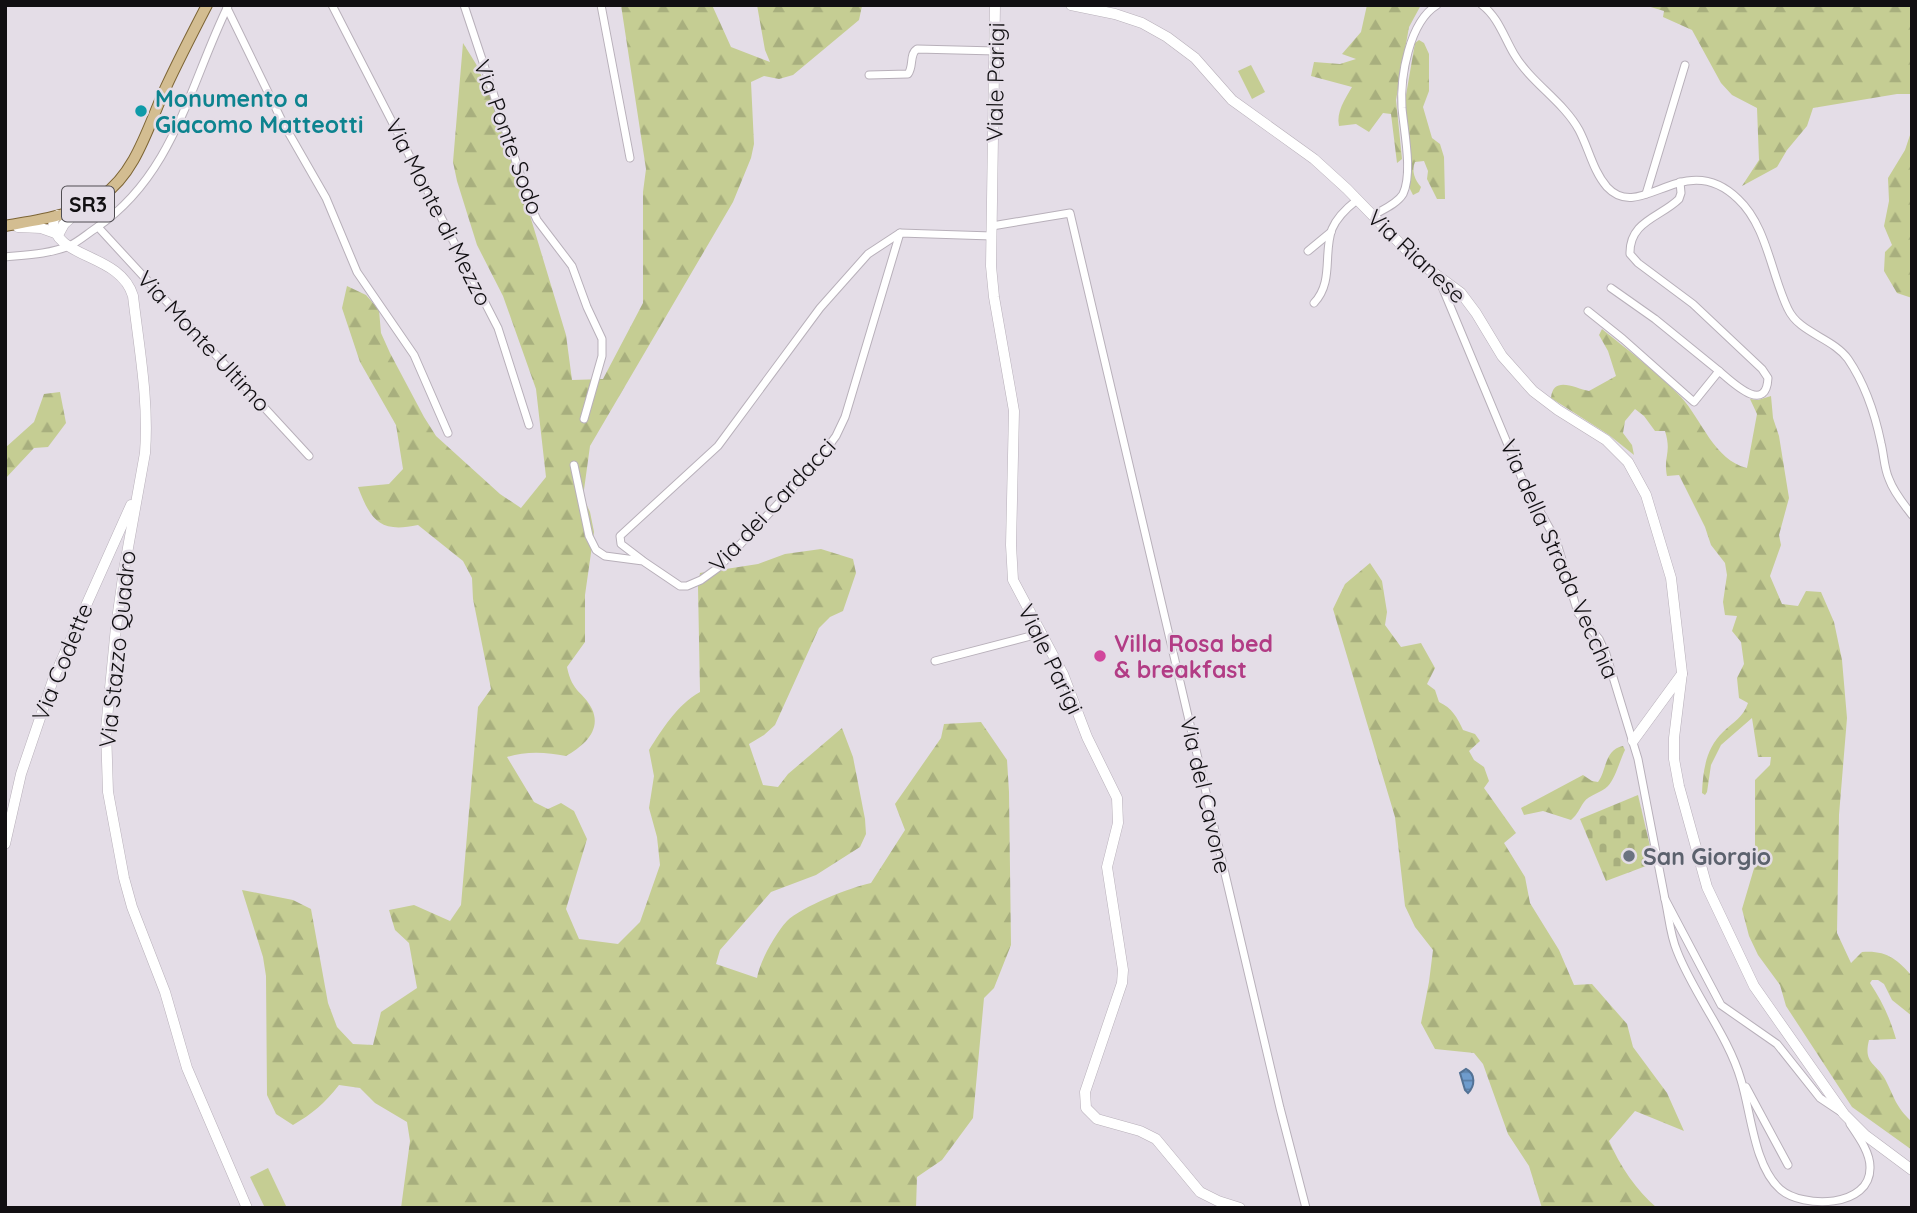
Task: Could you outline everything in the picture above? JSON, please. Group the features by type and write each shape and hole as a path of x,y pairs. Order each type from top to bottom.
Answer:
{"main road":[{"name":"SR3","path":"5,227 53,217 84,206 106,193 131,163 207,5"}],"street":[{"name":"Via Monte di Mezzo","path":"332,5 499,330 529,425"},
{"name":"Via Ponte Sodo","path":"464,5 530,207 572,266 601,336 602,356 584,419"},
{"path":"601,5 630,158"},
{"name":"Viale Parigi","path":"995,5 992,280 1014,411 1012,574 1017,589 1070,689 1091,747 1112,785 1119,811 1107,867 1123,970 1122,983 1085,1092 1085,1106 1097,1119 1139,1131 1156,1139 1200,1192 1240,1208"},
{"name":"Via Rianese","path":"1071,5 1133,19 1173,41 1205,68 1232,100 1305,152 1357,200 1415,260 1467,300 1499,351 1529,386 1558,410 1609,442 1634,471 1646,495 1668,563 1682,673 1674,759 1704,879 1750,980 1844,1114 1865,1135 1912,1170"},
{"path":"1372,216 1397,201 1404,189 1407,164 1403,85 1413,36 1423,16 1437,5"},
{"path":"1482,5 1493,16 1527,72 1572,120 1599,176 1609,189 1626,198 1680,182 1700,180 1717,184 1744,205 1760,234 1791,314 1835,346 1853,367 1874,413 1889,480 1912,515"},
{"path":"5,257 67,247 98,227 141,188 163,156 228,7"},
{"path":"228,7 284,123 327,198 357,272 414,355 448,433"},
{"path":"869,75 908,74 912,67 913,52 917,49 996,51"},
{"path":"1646,194 1685,65"},
{"path":"1611,288 1656,319 1749,395 1759,395 1768,385 1765,371 1693,304 1630,254 1632,239 1641,226 1679,199 1680,182"},
{"path":"1308,251 1331,232 1341,215 1357,200"},
{"path":"58,235 64,223 84,206"},
{"name":"Via del Cavone","path":"992,231 1070,213 1274,1083 1307,1208"},
{"path":"53,217 53,227 67,247"},
{"path":"5,227 41,228 58,235"},
{"name":"Via Monte Ultimo","path":"98,227 309,456"},
{"path":"643,561 621,544 621,535 718,446 843,280 868,254 900,233 992,231"},
{"path":"1314,303 1325,284 1331,232"},
{"name":"Via dei Cardacci","path":"574,465 594,548 605,555 643,561 678,586 687,586 701,580 719,567 821,457 836,436 845,417 900,233"},
{"name":"Via Stazzo Quadro","path":"67,247 107,264 121,276 131,290 146,419 145,453 119,604 107,722 108,792 124,878 132,907 168,1001 187,1068 247,1208"},
{"name":"Via della Strada Vecchia","path":"1438,276 1525,486 1556,540 1578,613 1605,650 1633,741 1665,899 1721,1005 1779,1046 1820,1098 1844,1114"},
{"path":"1588,311 1694,402 1719,371"},
{"name":"Via Codette","path":"5,844 21,774 54,677 138,488"},
{"path":"935,661 1042,633"},
{"path":"1633,741 1682,673"},
{"path":"1665,899 1677,952 1788,1165"},
{"path":"1741,1077 1758,1146 1769,1176 1782,1190 1798,1199 1810,1202 1839,1200 1855,1193 1867,1181 1870,1171 1868,1157 1844,1114"}],"green space":[{"path":"621,5 712,5 731,47 770,62 765,50 757,5 862,6 859,20 793,75 779,79 764,76 751,82 754,144 733,202 590,446 583,497 590,512 594,532 585,595 585,642 567,667 572,682 592,709 595,724 593,731 579,748 566,756 536,753 507,757 534,802 548,809 561,803 574,811 587,839 566,909 579,939 618,944 640,922 660,865 657,837 649,808 654,776 649,750 677,710 700,692 700,573 758,564 785,554 821,549 853,559 856,573 843,611 830,617 819,628 775,725 749,744 763,785 778,787 788,774 842,728 853,757 866,834 860,847 816,875 771,892 720,950 716,964 757,978 769,948 787,921 827,898 871,883 905,830 895,804 941,738 944,724 981,722 1007,760 1011,945 994,988 984,998 973,1118 942,1160 917,1177 916,1208 401,1208 410,1141 407,1122 375,1103 360,1088 339,1085 318,1108 293,1125 276,1114 267,1095 266,976 263,957 242,890 293,900 311,909 328,1003 337,1027 353,1044 373,1045 381,1012 417,988 409,943 395,930 389,910 414,905 450,921 461,905 478,707 491,689 473,599 472,578 463,561 418,525 394,527 379,522 368,508 358,487 389,484 403,469 396,425 360,362 342,308 347,286 366,295 379,310 381,333 390,353 436,436 500,494 521,508 546,477 536,389 503,296 477,245 457,181 453,162 463,43 476,64 500,116 566,335 572,380 603,379 643,303 643,192 646,169"},
{"path":"1367,5 1421,5 1409,27 1396,100 1402,159 1397,163 1391,114 1383,113 1369,132 1356,124 1339,126 1340,111 1352,87 1311,76 1314,62 1340,64 1356,59 1342,54 1361,32"},
{"path":"1644,5 1912,5 1912,94 1897,94 1813,108 1807,126 1777,167 1742,186 1759,160 1757,108 1732,95 1721,83 1692,30 1663,17 1664,11"},
{"path":"1419,40 1424,43 1429,54 1429,91 1423,107 1432,138 1440,144 1444,157 1445,199 1437,199 1427,179 1428,171 1424,161 1415,162 1413,169 1421,187 1419,192 1413,195 1409,187 1405,101 1415,43"},
{"path":"1251,65 1265,92 1252,99 1238,71"},
{"path":"1912,129 1912,298 1897,293 1884,271 1885,252 1892,245 1884,226 1889,201 1888,178 1905,150"},
{"path":"1602,329 1653,370 1681,397 1717,448 1736,464 1747,468 1757,414 1750,399 1758,400 1771,396 1789,498 1779,535 1781,545 1770,576 1782,604 1798,606 1806,591 1821,592 1834,622 1842,660 1847,718 1839,815 1837,933 1851,963 1862,952 1884,954 1896,960 1912,976 1912,1016 1892,1000 1884,984 1878,980 1872,980 1870,983 1885,1010 1896,1039 1869,1040 1868,1054 1899,1106 1912,1122 1912,1150 1852,1107 1786,1006 1780,985 1758,955 1749,936 1742,909 1755,865 1755,780 1770,765 1771,757 1758,757 1752,718 1721,745 1711,765 1707,792 1705,795 1702,793 1709,752 1717,738 1741,716 1748,703 1739,698 1737,678 1744,664 1741,642 1732,631 1737,616 1725,615 1725,563 1711,545 1679,475 1667,476 1668,445 1665,431 1655,431 1635,409 1625,421 1623,433 1632,445 1634,455 1609,435 1551,398 1553,391 1560,385 1589,391 1616,376 1608,351 1599,335"},
{"path":"60,392 66,423 48,447 34,448 5,479 5,448 34,422 44,394"},
{"path":"1370,563 1382,581 1387,612 1385,625 1401,647 1421,643 1435,668 1427,684 1435,690 1439,702 1454,713 1463,730 1475,734 1480,741 1469,751 1474,760 1484,767 1489,781 1484,788 1516,833 1504,843 1525,877 1530,903 1559,950 1574,985 1592,984 1627,1024 1633,1047 1667,1093 1684,1131 1635,1111 1609,1141 1629,1177 1657,1208 1542,1208 1529,1166 1508,1134 1483,1064 1474,1053 1435,1049 1421,1023 1433,950 1415,927 1405,906 1395,817 1333,609 1345,584"},
{"path":"1623,746 1625,750 1611,783 1586,800 1571,820 1543,811 1524,815 1521,808 1583,775 1598,782 1609,756"},
{"path":"1638,795 1654,863 1606,881 1580,819"},
{"path":"268,1168 286,1206 265,1208 250,1177"}],"water":[{"path":"1466,1069 1472,1074 1473,1080 1468,1093 1460,1073"}],"place":[{"name":"Monumento a Giacomo Matteotti","path":"141,111"},
{"name":"Villa Rosa bed & breakfast","path":"1100,656"},
{"name":"San Giorgio","path":"1629,856"}]}
